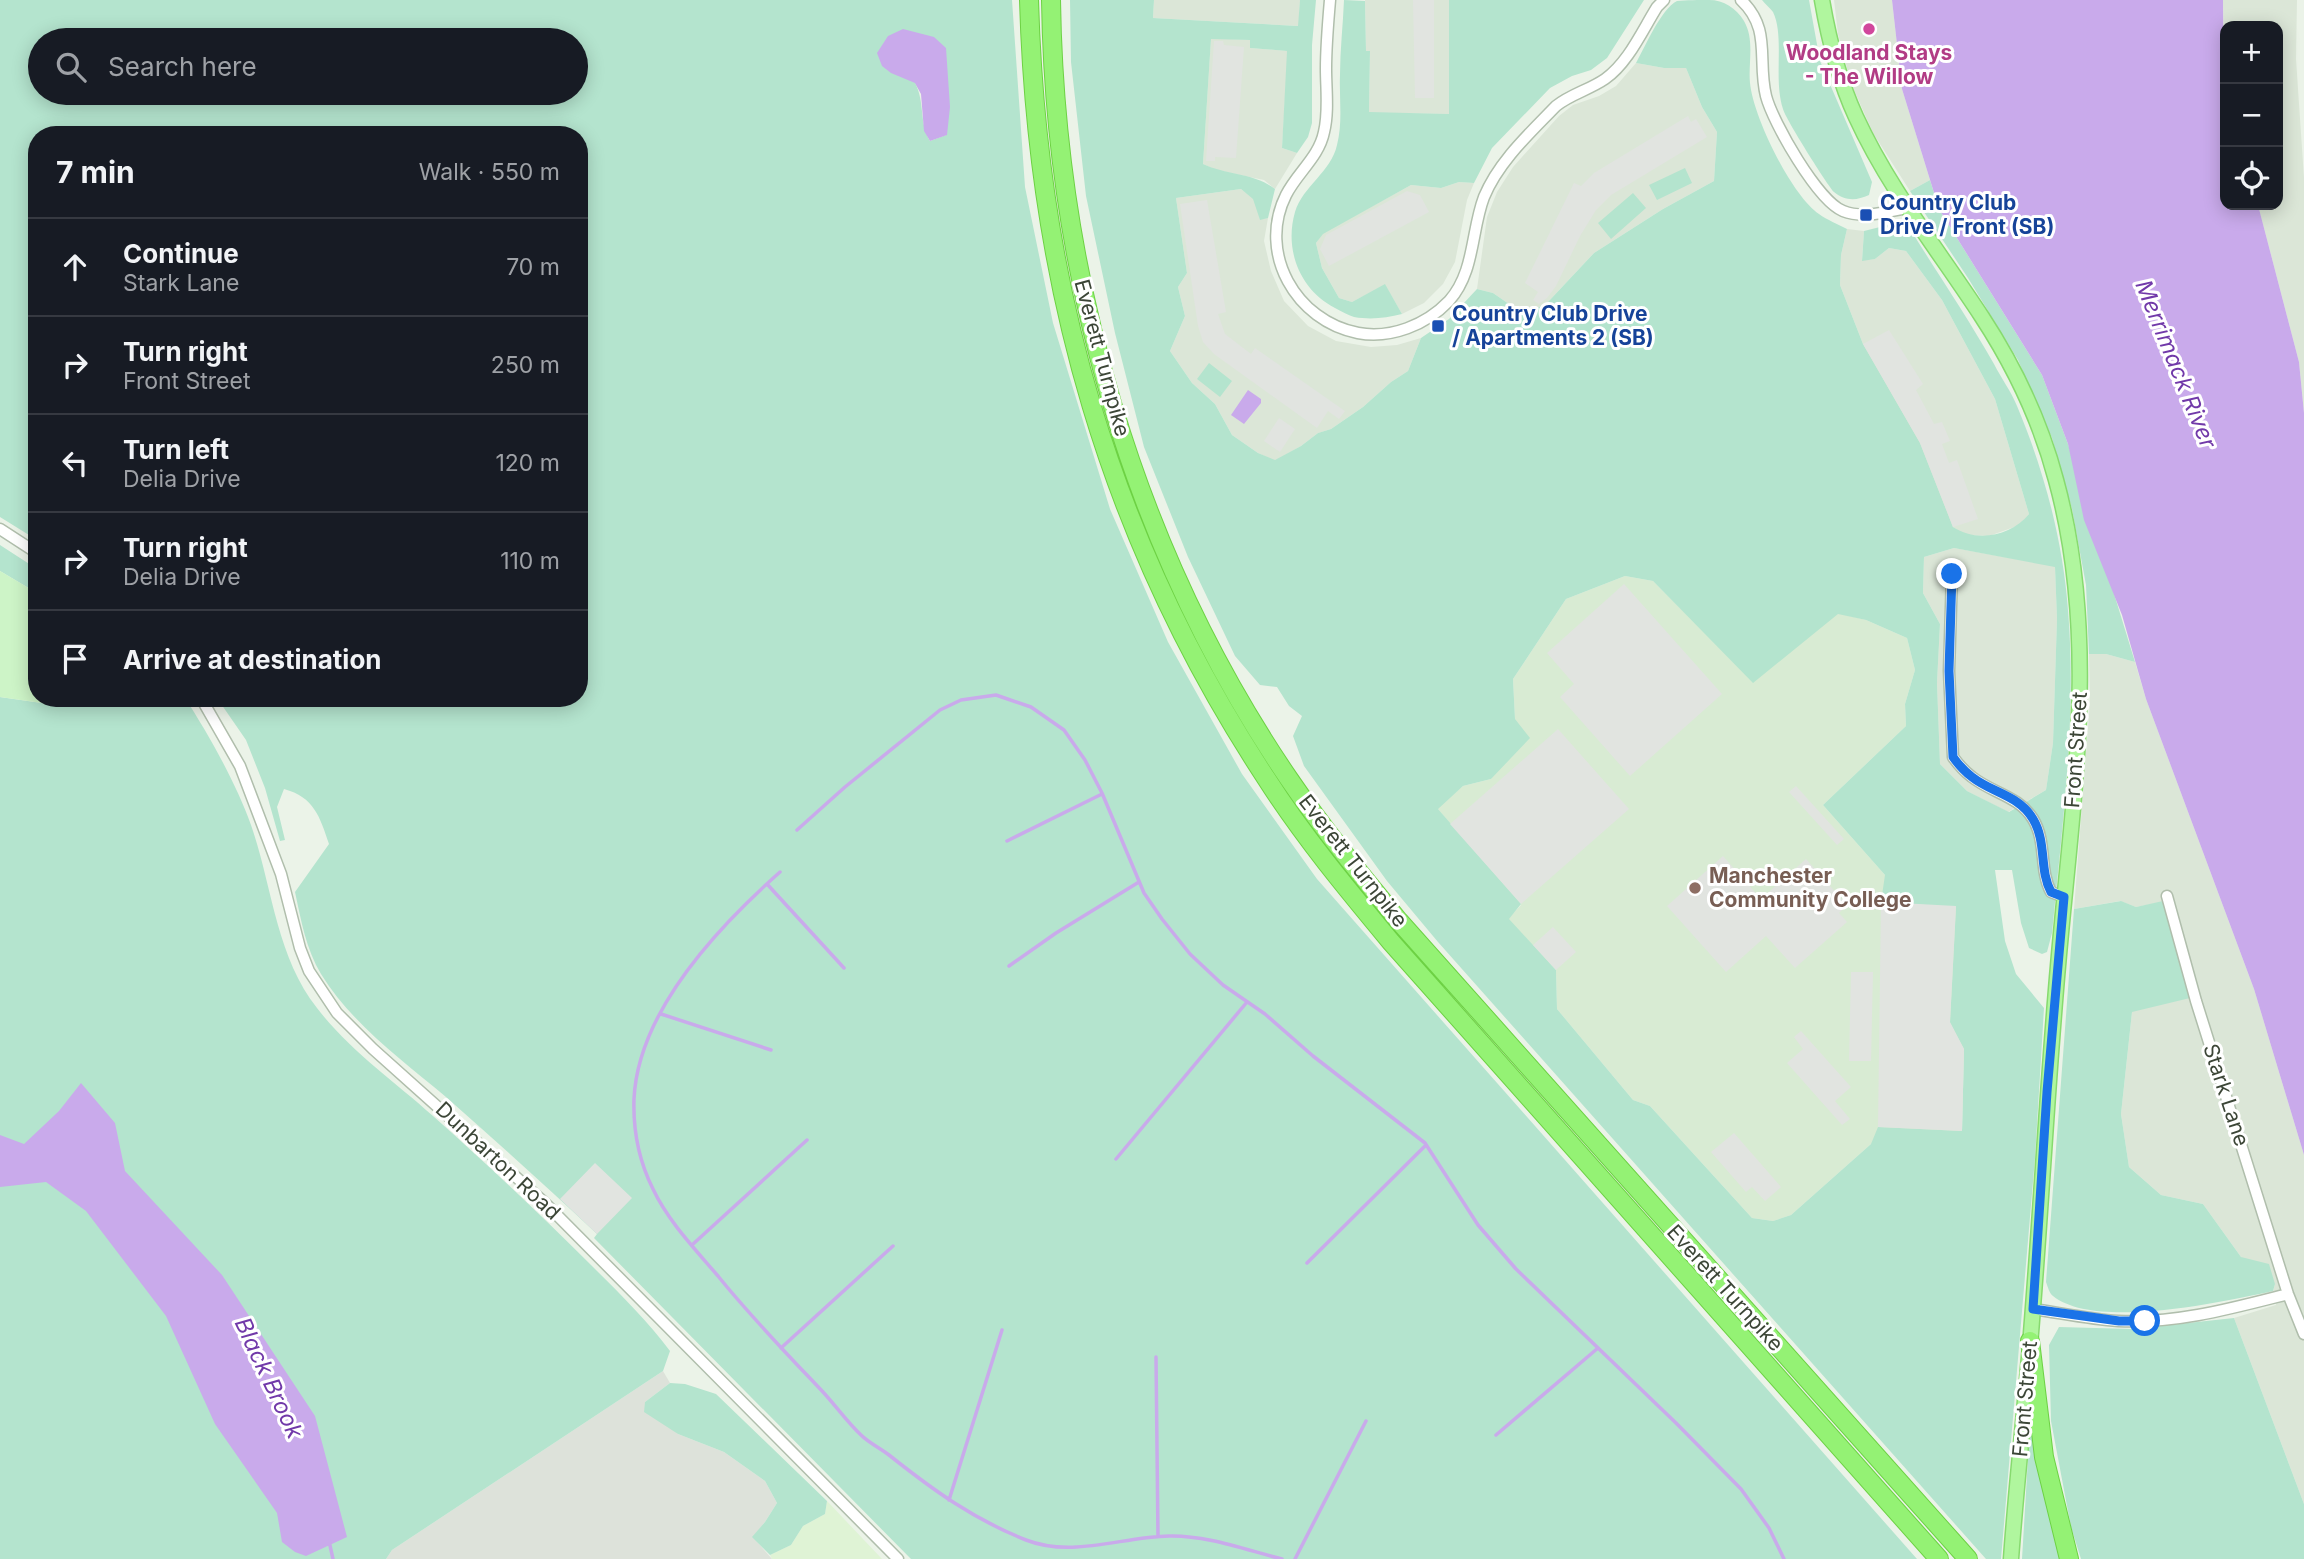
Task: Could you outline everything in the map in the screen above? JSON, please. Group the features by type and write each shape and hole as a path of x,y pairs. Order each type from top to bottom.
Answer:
{"highway":[{"name":"Everett Turnpike","path":"1029,0 1032,78 1041,166 1051,242 1073,341 1101,438 1136,533 1178,626 1220,704 1296,822 1391,942 1939,1559"},
{"name":"Everett Turnpike","path":"1051,0 1055,100 1064,189 1082,289 1100,363 1130,460 1151,516 1188,602 1235,693 1282,769 1319,821 1399,921 1967,1558"},
{"path":"2030,1341 2044,1457 2068,1559"}],"main road":[{"name":"Front Street","path":"1822,0 1831,48 1850,103 1881,165 1907,208 1982,316 2013,372 2049,455 2068,530 2078,592 2081,682 2011,1559"}],"street":[{"path":"1330,0 1325,130 1315,153 1285,196 1278,222 1277,249 1279,262 1289,284 1308,309 1339,328 1377,335 1390,334 1416,324 1428,318 1449,300 1466,271 1479,213 1489,185 1499,169 1556,106 1566,98 1597,84 1615,70 1664,0"},
{"path":"1741,0 1760,30 1764,85 1770,108 1781,131 1822,196 1843,211 1857,214 1907,208"},
{"path":"0,529 28,548"},
{"path":"1952,574 1949,671 1953,757 1973,778 2017,800 2028,811 2039,832 2045,881 2051,892 2064,897"},
{"name":"Dunbarton Road","path":"206,707 240,766 281,874 300,948 309,971 337,1013 373,1049 545,1203 898,1559"},
{"name":"Stark Lane","path":"2167,897 2192,989 2288,1294 2304,1334"},
{"path":"2033,1309 2119,1321 2145,1321 2209,1313 2288,1294"}],"shaded area":[{"path":"0,0 1012,0 1025,187 1053,323 1110,509 1168,642 1242,774 1317,879 1917,1559 911,1559 594,1238 597,1234 347,1009 321,974 311,955 295,892 329,844 322,825 309,803 284,789 277,807 285,840 280,841 265,788 246,740 223,707 588,707 588,126 28,126 28,534 0,517","holes":["915,83 946,135 930,141 924,127"]},
{"path":"1070,0 1154,0 1153,18 1298,26 1300,0 1316,0 1312,45 1312,123 1308,137 1297,153 1282,148 1287,51 1250,48 1250,40 1211,39 1203,164 1259,180 1275,189 1268,218 1260,220 1253,199 1241,189 1176,198 1187,273 1178,287 1185,316 1170,351 1192,383 1215,404 1232,435 1258,453 1275,460 1318,433 1331,429 1408,371 1421,338 1449,319 1477,289 1493,293 1525,315 1548,302 1594,253 1663,209 1714,181 1717,132 1702,107 1686,68 1664,68 1636,63 1659,20 1677,1 1720,1 1737,12 1744,21 1750,44 1750,83 1753,97 1775,154 1808,204 1822,216 1847,229 1841,255 1840,285 1863,344 1920,443 1953,527 1972,535 1993,535 2013,528 2029,514 1995,399 1942,300 1906,251 1889,248 1875,259 1862,261 1864,231 1888,225 1910,229 1963,313 2015,400 2044,480 2062,558 2070,650 2067,772 2052,933 2047,952 2042,954 2029,948 2021,923 2012,870 1995,870 2005,941 2016,974 2044,1008 2035,1158 2001,1559 1986,1559 1438,942 1387,881 1304,766 1293,736 1302,716 1289,706 1277,687 1260,685 1235,656 1188,557 1144,447 1115,333 1086,196 1071,62","holes":["1954,548 2055,567 2057,619 2053,743 2046,790 2009,812 1967,791 1940,764 1937,683 1940,624 1923,593 1924,557","1625,576 1653,581 1753,683 1838,614 1866,620 1907,638 1915,670 1905,704 1906,726 1823,805 1885,875 1881,902 1956,907 1950,1023 1964,1049 1962,1131 1878,1127 1871,1144 1791,1215 1773,1221 1752,1218 1650,1106 1633,1100 1557,1009 1556,970 1509,919 1521,904 1438,809 1463,786 1491,779 1530,738 1515,719 1513,679 1566,599"]},
{"path":"1154,0 1300,0 1299,26 1153,18"},
{"path":"1344,0 1365,1 1366,51 1370,51 1369,112 1449,114 1449,0 1644,0 1607,58 1591,70 1572,76 1550,88 1492,148 1474,183 1459,182 1441,188 1411,185 1323,234 1316,243 1322,268 1339,298 1352,302 1385,284 1402,314 1384,317 1354,317 1335,308 1312,291 1298,268 1292,241 1292,226 1299,203 1334,155 1339,136"},
{"path":"1365,0 1449,0 1450,114 1369,113 1370,52 1366,51"},
{"path":"1413,0 1434,0 1434,98 1415,98"},
{"path":"1762,0 1809,0 1820,61 1872,182 1869,195 1851,199 1834,192 1791,125 1780,97 1776,22 1773,12"},
{"path":"1834,0 1892,0 1902,89 1930,180 1910,191 1873,133 1851,83 1838,34"},
{"path":"2223,0 2297,0 2296,59 2304,178 2304,413 2299,362 2259,210 2283,210 2283,21 2223,21"},
{"path":"1211,38 1250,40 1250,48 1288,51 1282,148 1297,153 1275,189 1264,180 1216,170 1203,164"},
{"path":"1214,41 1244,47 1236,158 1215,157 1215,161 1206,161"},
{"path":"1636,63 1664,68 1686,68 1702,107 1717,132 1714,181 1663,209 1594,253 1548,302 1525,315 1493,293 1477,289 1487,217 1497,192 1513,167 1559,116 1573,105 1599,96 1616,86"},
{"path":"1688,116 1691,122 1696,119 1707,137 1611,195 1596,210 1580,236 1556,286 1539,304 1533,300 1538,292 1525,283 1574,183 1581,186 1594,173"},
{"path":"1685,168 1692,183 1657,200 1649,185"},
{"path":"1930,180 1939,209 2042,375 2068,444 2135,662 2106,654 2089,654 2086,585 2072,509 2052,438 2018,360 1910,191"},
{"path":"1459,182 1474,183 1467,200 1455,262 1443,284 1424,303 1402,314 1385,285 1352,302 1339,298 1322,268 1316,243 1323,233 1411,185 1441,188"},
{"path":"1241,189 1254,199 1260,219 1268,218 1264,241 1271,271 1284,301 1308,326 1336,341 1371,347 1397,345 1421,338 1408,371 1331,429 1318,433 1275,461 1232,435 1215,404 1192,383 1170,351 1185,316 1178,287 1187,273 1176,198"},
{"path":"1407,191 1420,195 1429,212 1329,266 1320,249 1326,235"},
{"path":"1633,193 1646,208 1611,239 1598,223"},
{"path":"1207,200 1226,312 1218,314 1225,334 1251,354 1255,348 1345,411 1339,419 1328,411 1317,428 1214,354 1203,342 1198,326 1180,204"},
{"path":"1847,229 1864,231 1862,260 1875,259 1889,248 1906,251 1942,300 1995,399 2029,514 2020,525 1989,536 1964,535 1953,527 1863,344 1840,285 1841,255"},
{"path":"1889,330 1923,384 1916,390 1934,424 1942,422 1950,441 1942,444 1949,463 1957,460 1978,519 1953,527 1920,443 1863,344"},
{"path":"1209,363 1232,381 1220,397 1197,379"},
{"path":"1279,418 1295,429 1280,452 1264,441"},
{"path":"0,545 28,563 28,588 0,571"},
{"path":"1954,548 2055,566 2057,619 2053,743 2046,790 2008,812 1967,791 1940,764 1937,683 1940,624 1923,593 1924,557"},
{"name":"Manchester Community College","path":"1625,576 1653,581 1753,682 1838,613 1866,620 1907,638 1915,670 1905,704 1906,726 1823,805 1885,875 1956,906 1964,1049 1962,1131 1871,1144 1791,1215 1773,1221 1752,1218 1650,1106 1633,1100 1557,1009 1556,970 1508,919 1521,905 1437,808 1463,786 1491,779 1515,719 1513,679 1566,599"},
{"path":"1624,584 1722,694 1630,776 1560,697 1574,684 1547,653"},
{"path":"2089,654 2106,654 2135,662 2146,699 2254,989 2304,1155 2304,1504 2234,1318 2276,1305 2273,1291 2275,1284 2241,1257 2203,1204 2161,1195 2129,1167 2121,1114 2132,1012 2163,902 2136,907 2120,901 2074,909 2090,702"},
{"path":"0,697 28,701 28,707 190,707 245,809 276,920 292,966 317,1008 357,1051 433,1116 572,1246 652,1328 670,1351 663,1371 392,1550 386,1559 0,1559"},
{"path":"1558,729 1629,809 1521,904 1450,824"},
{"path":"1796,786 1844,839 1837,845 1789,792"},
{"path":"1723,856 1761,899 1806,859 1847,905 1839,913 1847,922 1795,968 1766,936 1726,972 1667,906"},
{"path":"2121,901 2136,907 2163,901 2190,998 2132,1012 2121,1114 2129,1167 2161,1195 2203,1204 2241,1257 2269,1264 2275,1284 2273,1291 2192,1306 2128,1312 2098,1311 2072,1306 2053,1296 2049,1290 2046,1282 2074,909"},
{"path":"1881,902 1956,906 1950,1022 1964,1049 1962,1131 1878,1127"},
{"path":"1553,927 1576,952 1556,970 1533,945"},
{"path":"1851,972 1873,972 1871,1061 1849,1061"},
{"path":"1801,1031 1851,1087 1835,1101 1850,1119 1842,1125 1787,1063 1803,1049 1794,1037"},
{"path":"1734,1133 1781,1187 1765,1201 1752,1187 1746,1192 1711,1152"},
{"path":"595,1163 632,1198 597,1234 560,1199"},
{"path":"2234,1318 2304,1504 2304,1559 2081,1559 2071,1527 2051,1421 2049,1345 2059,1327 2132,1329"},
{"path":"663,1371 670,1383 645,1402 678,1434 724,1452 765,1481 777,1503 753,1537 772,1559 386,1559 392,1550"},
{"path":"670,1383 685,1384 716,1394 827,1501 825,1514 803,1526 791,1545 770,1555 752,1537 777,1503 765,1481 724,1452 678,1434 644,1412 645,1402"},
{"path":"2031,1408 2061,1559 2022,1559"},
{"path":"827,1501 882,1559 772,1559 770,1555 791,1545 803,1526 825,1514"}],"sand":[{"path":"0,571 28,588 28,701 0,697"}],"water":[{"name":"Merrimack River","path":"1892,0 2223,0 2223,21 2220,21 2220,210 2259,210 2299,362 2304,413 2304,1155 2254,989 2146,699 2122,615 2084,520 2068,444 2042,375 1939,209 1902,89"},
{"path":"903,29 934,37 946,48 950,107 947,135 930,141 924,131 921,94 915,83 891,73 882,66 877,53 888,36"},
{"path":"1248,390 1261,399 1261,403 1244,424 1231,415"},
{"path":"81,1083 115,1123 125,1171 222,1275 315,1416 347,1537 306,1556 282,1542 277,1513 215,1424 166,1316 86,1211 46,1182 0,1187 0,1135 24,1144 59,1111"}],"waterway":[{"path":"797,830 940,710 961,700 996,695 1031,707 1064,730 1085,760 1102,793 1144,893 1190,954 1223,985 1265,1014 1313,1056 1425,1143 1478,1225 1516,1269 1741,1489 1769,1528 1784,1559"},
{"path":"1007,841 1102,794"},
{"path":"780,872 732,918 685,973 650,1034 639,1066 634,1099 638,1145 653,1189 674,1223 743,1306 867,1441 886,1452 938,1492 988,1523 1043,1545 1079,1547 1151,1537 1183,1536 1282,1559"},
{"path":"1009,966 1056,933 1139,882"},
{"path":"767,884 844,968"},
{"path":"1116,1159 1247,1002"},
{"path":"661,1014 771,1050"},
{"path":"692,1245 807,1140"},
{"path":"1307,1263 1426,1145"},
{"path":"781,1348 893,1246"},
{"path":"949,1500 1002,1330"},
{"path":"1496,1435 1598,1348"},
{"path":"1156,1357 1158,1537"},
{"path":"1295,1559 1366,1421"},
{"name":"Black Brook","path":"329,1541 333,1559"}],"place":[{"name":"Woodland Stays - The Willow","path":"1869,29"},
{"name":"Country Club Drive / Front (SB)","path":"1866,215"},
{"name":"Country Club Drive / Apartments 2 (SB)","path":"1438,326"},
{"name":"Manchester Community College","path":"1695,888"}],"route":[{"path":"1952,574 1949,671 1953,757 1973,778 2017,800 2028,811 2039,832 2045,881 2051,892 2064,897 2047,1092 2033,1309 2089,1318 2145,1321"}]}
